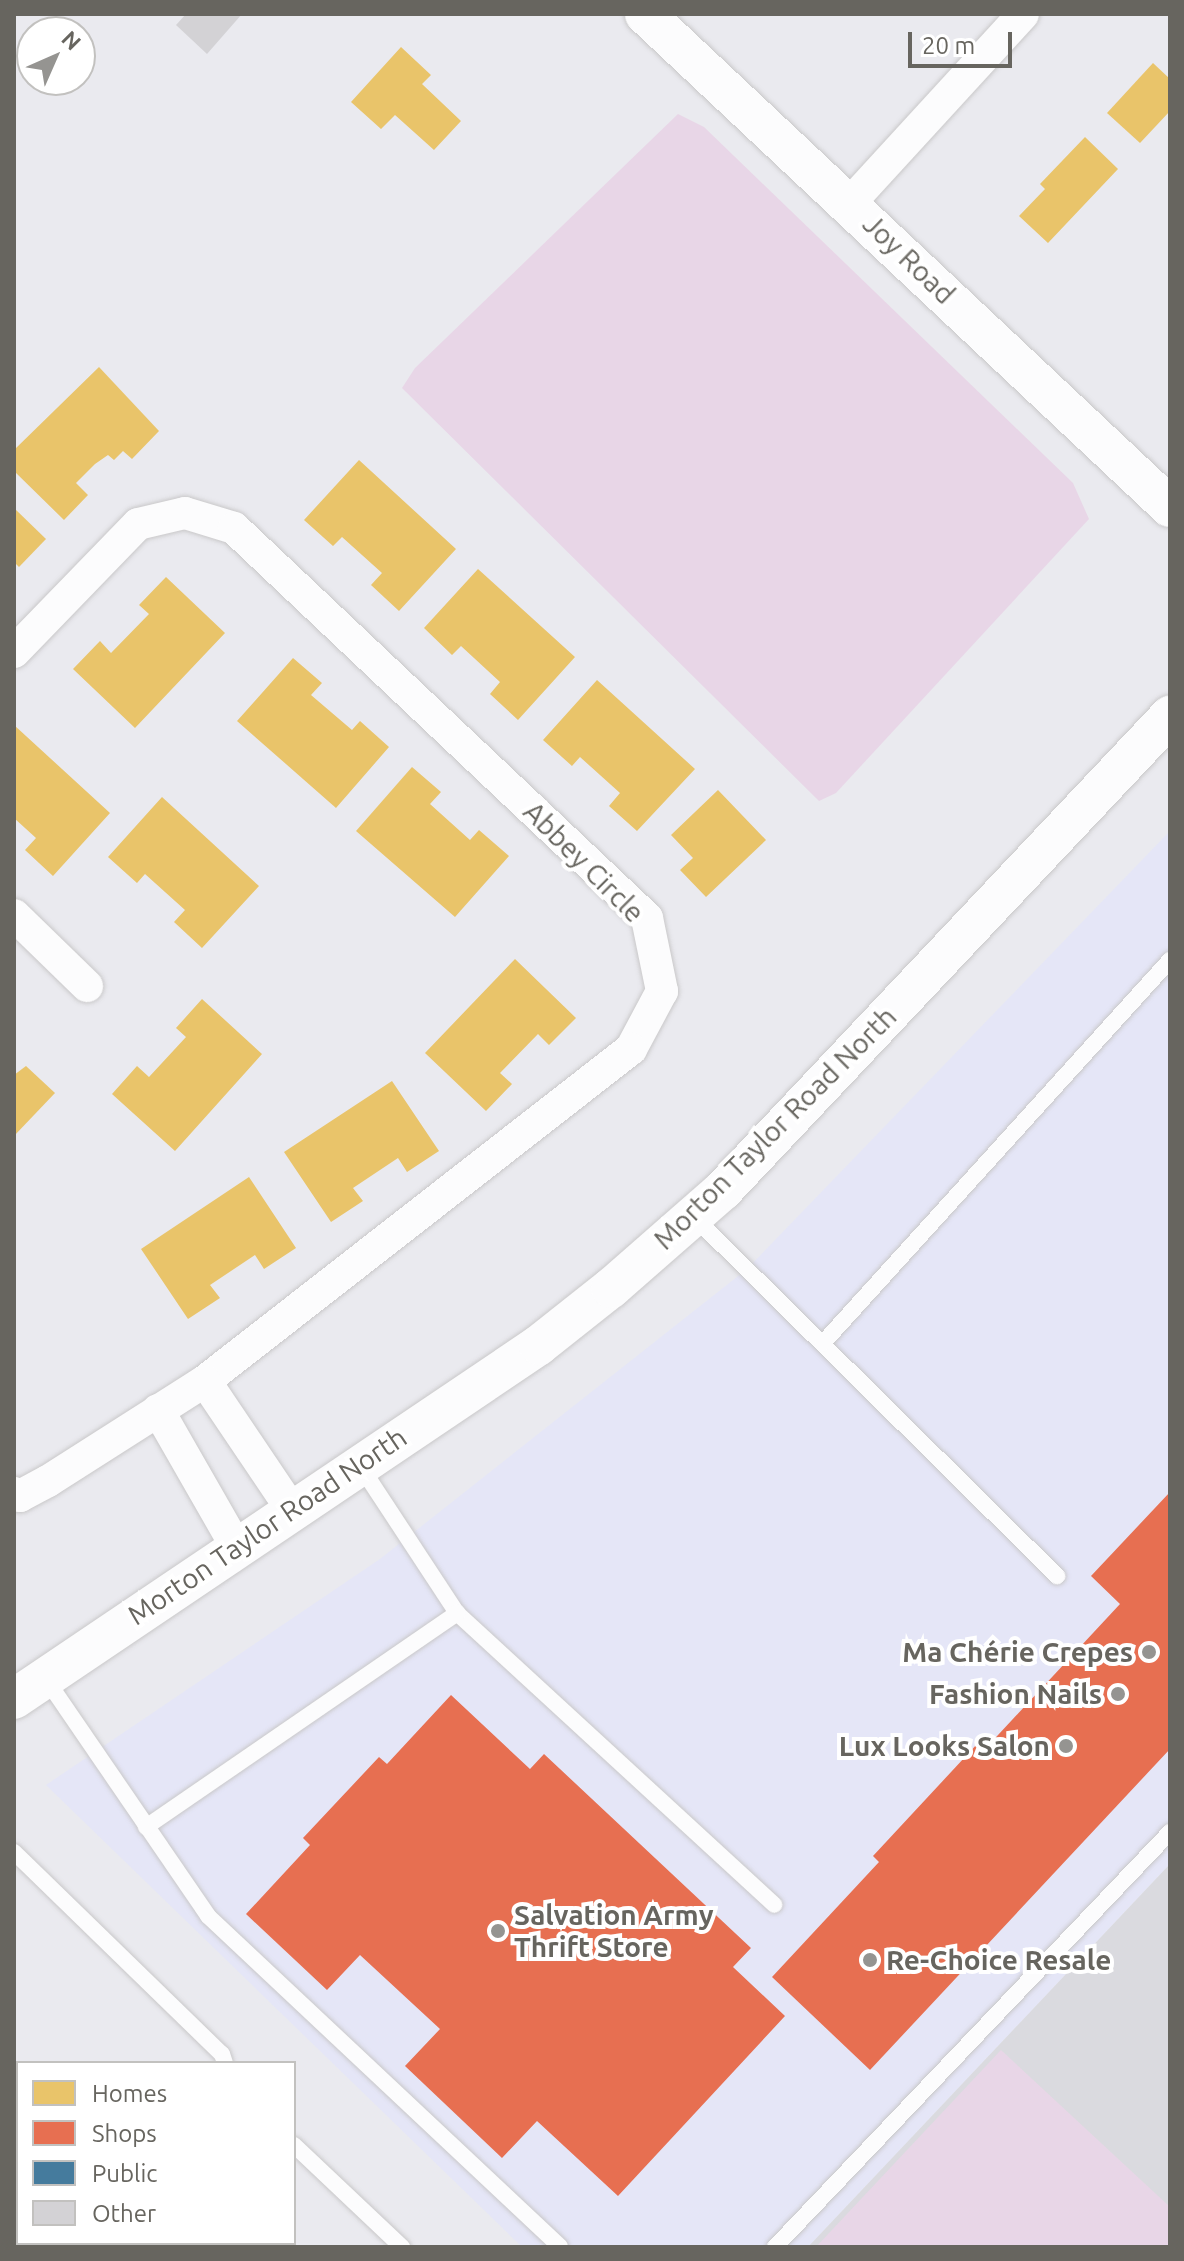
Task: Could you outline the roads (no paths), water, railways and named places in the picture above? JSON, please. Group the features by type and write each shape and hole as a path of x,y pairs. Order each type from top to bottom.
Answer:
{"street":[{"name":"Joy Road","path":"645,14 850,203 1170,507"},
{"path":"850,203 1023,14"},
{"name":"Abbey Circle","path":"14,652 138,524 185,513 234,528 647,918 662,991 631,1049 205,1381 48,1481 20,1496 14,1493"},
{"name":"Morton Taylor Road North","path":"30,1689 236,1546 539,1345 694,1217 1170,716"},
{"path":"14,915 87,986"},
{"path":"205,1381 292,1510"},
{"path":"158,1410 236,1546"}],"lane":[{"path":"823,1343 1170,960"},
{"path":"694,1217 1057,1576"},
{"path":"359,1463 457,1613 774,1905"},
{"path":"146,1827 457,1613"},
{"path":"30,1689 146,1827 208,1916 560,2247"},
{"path":"775,2247 1170,1832"},
{"path":"14,1852 222,2054 224,2061"},
{"path":"296,2147 402,2247"}],"place":[{"name":"Ma Chérie Crepes","path":"1149,1652"},
{"name":"Fashion Nails","path":"1118,1694"},
{"name":"Lux Looks Salon","path":"1066,1746"},
{"name":"Salvation Army Thrift Store","path":"498,1931"},
{"name":"Re-Choice Resale","path":"870,1960"}]}
